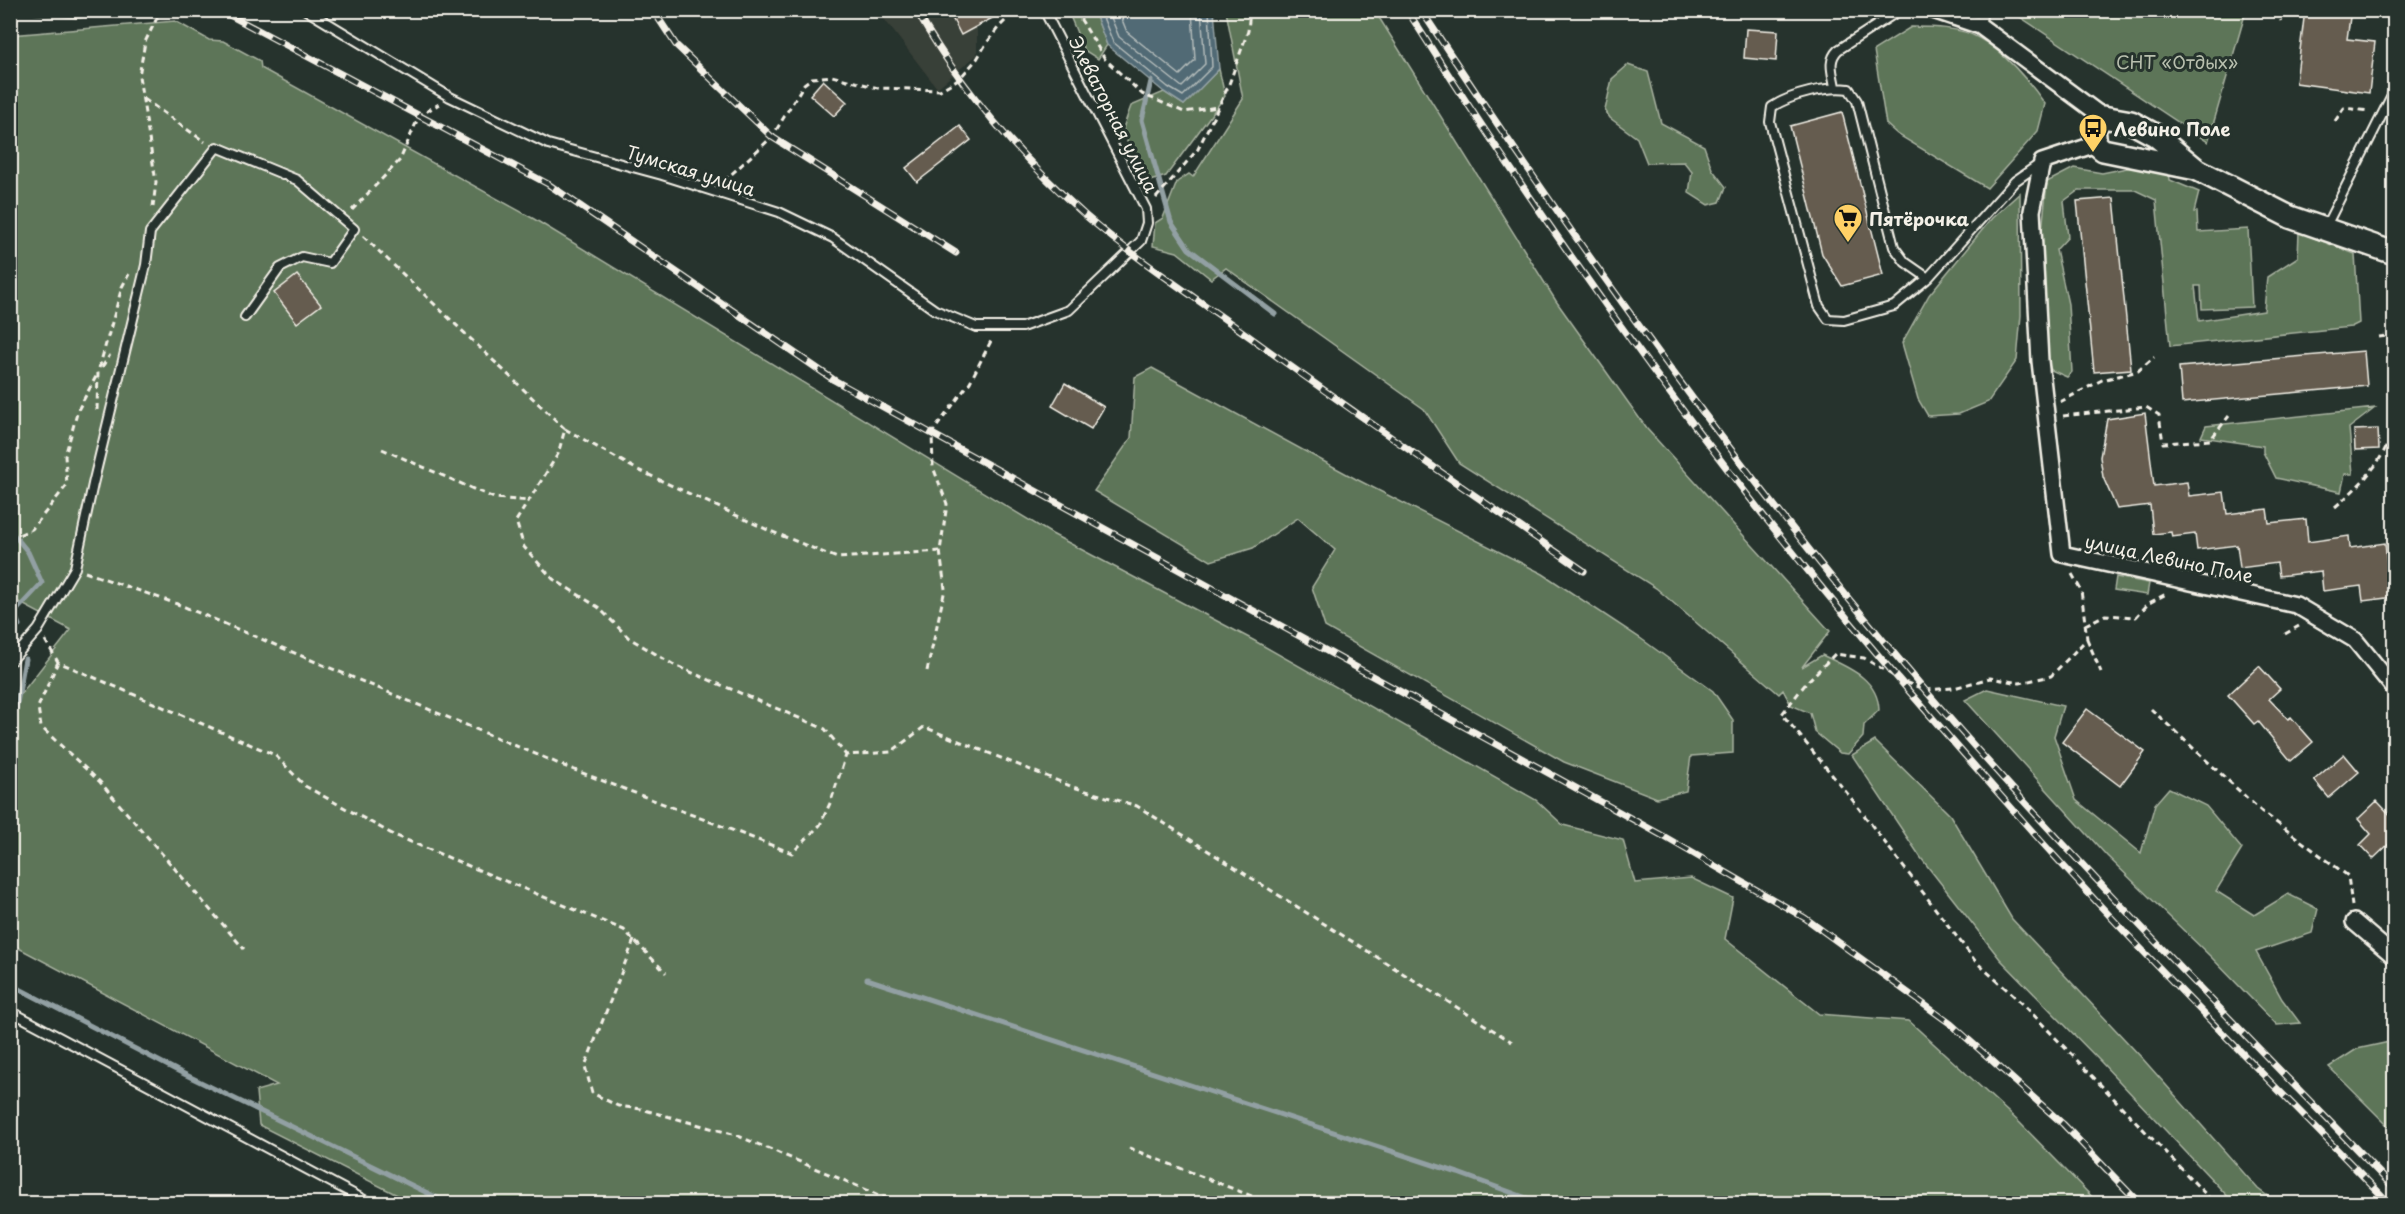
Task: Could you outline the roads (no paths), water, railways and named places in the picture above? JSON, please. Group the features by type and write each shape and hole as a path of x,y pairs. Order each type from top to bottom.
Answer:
{"street":[{"path":"1933,10 1980,26 2103,117 2131,122 2139,126 2155,135 2196,169 2290,217 2394,253"},
{"path":"2103,117 2094,129 2097,144 2103,150 2196,169"},
{"path":"2042,162 2097,144"},
{"name":"улица Левино Поле","path":"2042,162 2032,211 2040,361 2062,554 2296,605 2355,640 2394,688"},
{"path":"2354,922 2394,956"}],"lane":[{"name":"Тумская улица","path":"306,10 450,97 548,144 778,212 833,238 935,310 976,327 1022,327 1069,310"},
{"name":"Элеваторная улица","path":"1044,10 1146,209 1147,223 1141,241 1069,310"},
{"path":"1835,87 1832,56 1900,10"},
{"path":"1980,26 1983,10"},
{"path":"1928,278 1905,262 1894,247 1857,100 1849,89 1835,87 1783,100 1772,107 1770,122 1819,306 1828,319 1844,320 1894,306 1928,278 2015,181 2042,162"},
{"path":"2325,229 2394,91"},
{"path":"10,662 38,630 75,568 146,265 150,232 217,147 297,180 354,229 330,263 302,257 280,268 245,317"},
{"path":"10,1011 372,1203"}],"water":[{"path":"1094,11 1214,11 1219,69 1184,105 1164,92 1107,45"}],"waterway":[{"path":"1151,81 1142,120 1171,222 1189,249 1275,314"},
{"path":"10,530 28,552 42,583 14,613"},
{"path":"10,611 14,613 19,625"},
{"path":"10,715 16,709 25,659"},
{"path":"867,979 1458,1173 1543,1204"},
{"path":"10,984 176,1070 450,1204"}],"railway":[{"path":"220,10 548,184 834,380 1663,836 1805,918 1951,1024 2063,1124 2140,1204"},
{"path":"653,10 676,45 772,137 956,253"},
{"path":"916,10 952,67 993,120 1038,170 1086,216 1168,280 1584,571"},
{"path":"1407,10 1527,193 1611,313 1742,488 1810,573 1915,698 2067,870 2158,967 2390,1204"},
{"path":"1421,10 1540,186 1662,358 1857,609 1925,690 2039,818 2394,1188"}],"place":[{"name":"Левино Поле","path":"2093,154"},
{"name":"Пятёрочка","path":"1848,244"}],"park label":[{"name":"СНТ «Отдых»","path":"2177,61"}]}
